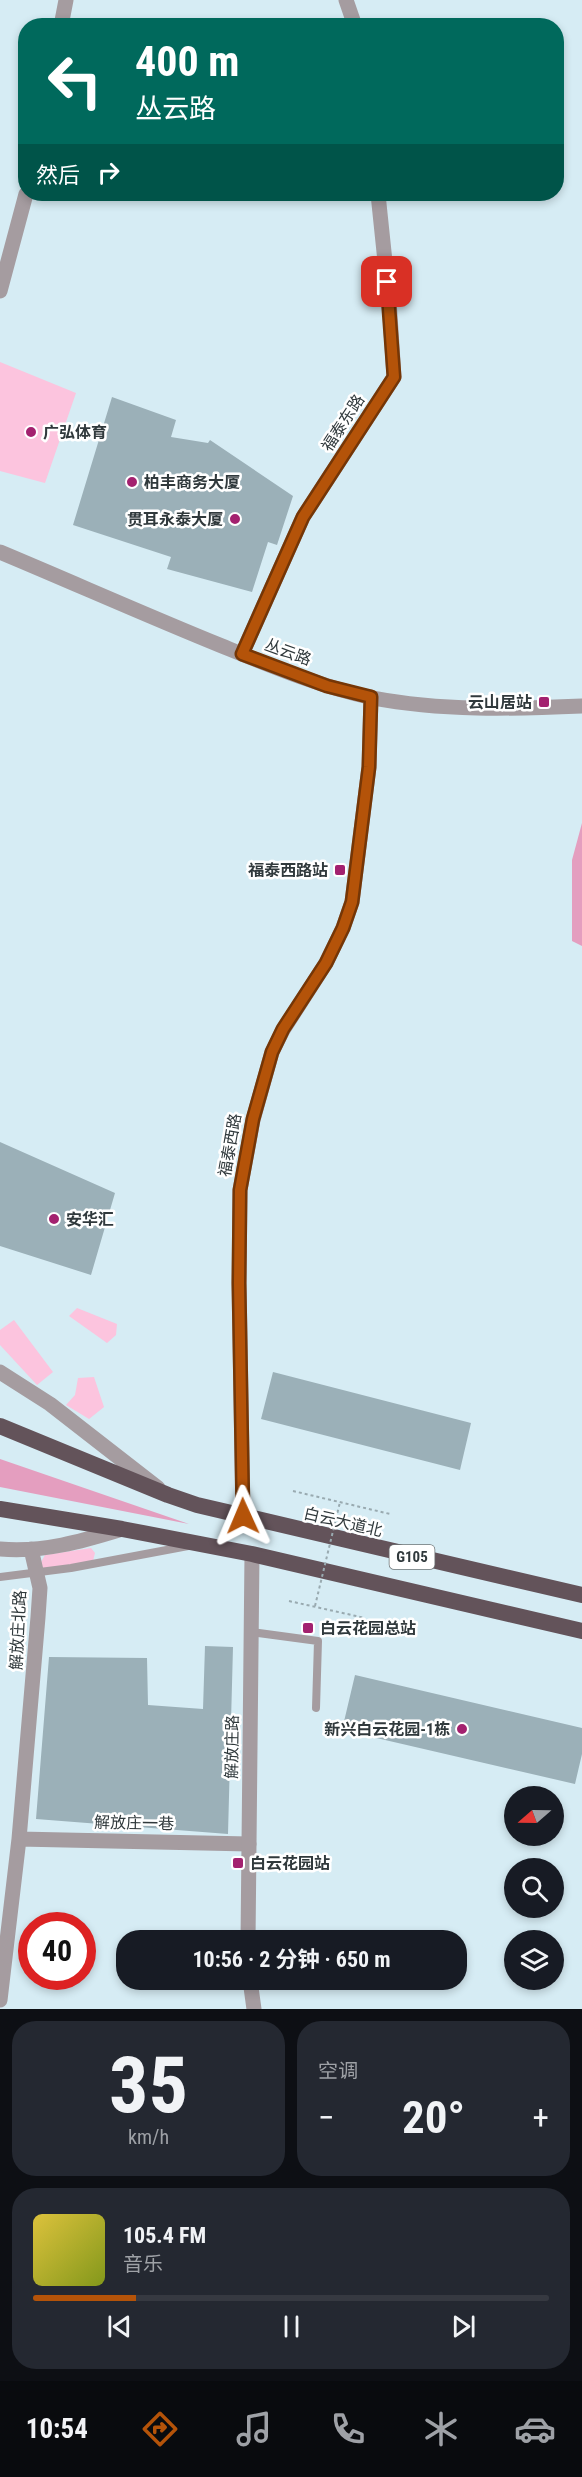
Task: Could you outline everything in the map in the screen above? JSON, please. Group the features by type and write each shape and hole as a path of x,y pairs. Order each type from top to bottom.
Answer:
{"highway":[{"name":"白云大道北","path":"0,1426 197,1505 582,1595"},
{"name":"G105","path":"0,1509 252,1554 582,1631"}],"street":[{"path":"63,18 66,0"},
{"path":"346,0 352,18"},
{"path":"0,291 24,201"},
{"name":"福泰东路","path":"242,654 303,517 394,377 390,300 379,201"},
{"name":"丛云路","path":"0,552 242,654 327,686 406,703 486,707 582,706"},
{"name":"福泰西路","path":"243,1516 238,1273 240,1190 253,1119 272,1052 283,1029 326,963 343,928 352,902 369,767 371,697"},
{"path":"0,1372 50,1404 168,1495"},
{"path":"0,1549 31,1549 75,1542 122,1529"},
{"name":"解放庄北路","path":"0,2000 19,1839 39,1617 38,1573 31,1549"},
{"name":"解放庄路","path":"248,1930 252,1554"},
{"name":"解放庄一巷","path":"19,1839 249,1844"},
{"path":"251,1990 254,2009"}],"lane":[{"path":"0,1577 38,1573 198,1544"},
{"path":"251,1632 318,1641 316,1708"}],"path":[{"path":"293,1491 390,1514"},
{"path":"315,1606 340,1502"},
{"path":"289,1601 366,1618"}],"shaded area":[{"name":"广弘体育","path":"0,362 76,393 45,483 0,471"},
{"path":"582,823 582,946 572,941 572,860"},
{"path":"77,1308 117,1324 116,1335 107,1343 69,1316"},
{"path":"14,1320 53,1372 37,1385 0,1345 0,1330"},
{"path":"94,1377 104,1407 89,1419 66,1405 75,1395 78,1378"},
{"path":"0,1459 189,1524 0,1487"},
{"path":"91,1548 95,1553 93,1561 51,1570 42,1568 41,1562 45,1555"}],"building":[{"path":"112,397 176,420 171,437 208,443 210,440 293,496 277,545 268,542 252,592 167,569 171,557 73,525"},
{"name":"安华汇","path":"0,1142 115,1193 91,1275 0,1246"},
{"path":"273,1372 471,1423 460,1470 261,1419"},
{"path":"205,1646 233,1647 228,1834 36,1819 49,1657 147,1658 148,1705 203,1709"},
{"name":"新兴白云花园-1栋","path":"355,1675 582,1728 582,1754 575,1784 342,1730"}],"place":[{"name":"广弘体育","path":"31,432"},
{"name":"柏丰商务大厦","path":"132,482"},
{"name":"贯耳永泰大厦","path":"235,519"},
{"name":"云山居站","path":"544,702"},
{"name":"福泰西路站","path":"340,870"},
{"name":"安华汇","path":"54,1219"},
{"name":"白云花园总站","path":"308,1628"},
{"name":"新兴白云花园-1栋","path":"462,1729"},
{"name":"白云花园站","path":"238,1863"}],"route":[{"path":"243,1516 238,1221 240,1190 262,1080 272,1052 283,1029 326,963 343,928 352,902 369,767 371,697 327,686 242,654 303,517 394,377 387,282"}]}
